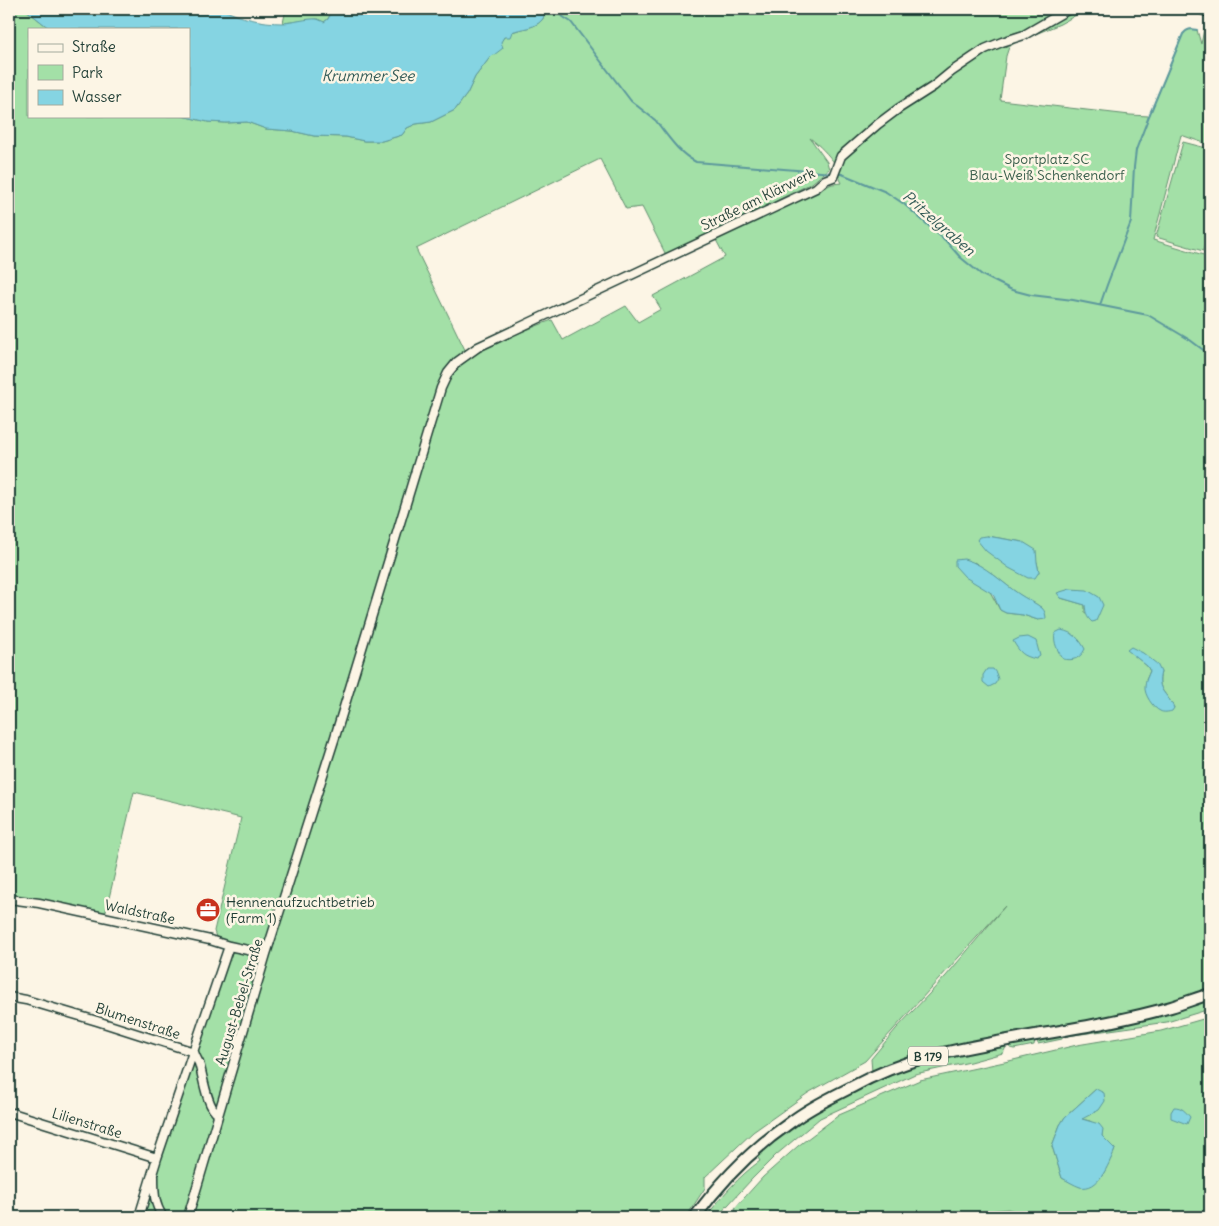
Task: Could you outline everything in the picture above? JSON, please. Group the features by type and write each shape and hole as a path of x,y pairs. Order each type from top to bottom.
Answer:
{"main road":[{"name":"B 179","path":"695,1217 730,1175 756,1149 777,1132 824,1101 874,1075 925,1057 1116,1020 1171,1007 1210,994"}],"street":[{"name":"Straße am Klärwerk","path":"457,362 478,347 816,188 832,177 841,156 898,109 934,86 985,49 1024,35 1069,9"},
{"name":"August-Bebel-Straße","path":"188,1217 266,954 335,737 441,388 448,373 457,362"},
{"name":"Waldstraße","path":"9,899 48,905 266,954"},
{"name":"August-Bebel-Straße","path":"139,1217 157,1158 229,946"},
{"name":"Blumenstraße","path":"9,997 26,1000 97,1021 194,1052 210,1102 218,1114"},
{"name":"Lilienstraße","path":"9,1112 157,1158"},
{"path":"154,1169 156,1206 163,1217"}],"green space":[{"name":"Sportplatz SC Blau-Weiß Schenkendorf","path":"9,9 25,9 49,28 28,28 28,118 190,118 208,122 247,122 266,129 292,131 314,136 346,137 364,141 382,141 402,135 407,128 416,124 431,122 455,110 467,94 475,77 491,56 494,55 504,37 538,23 543,19 546,9 1087,9 1060,24 1016,42 1009,47 1000,100 1149,116 1183,34 1190,29 1197,30 1201,44 1205,25 1210,28 1210,145 1181,135 1153,240 1207,256 1210,247 1210,988 1155,1006 1013,1033 956,1046 872,1072 871,1059 896,1029 946,976 1005,906 865,1061 808,1093 753,1132 705,1177 705,1188 686,1217 142,1217 159,1160 230,949 219,946 214,931 241,818 134,792 105,915 9,896","holes":["810,138 833,161 842,183 832,184 716,240 725,257 653,296 661,309 638,322 626,306 563,340 552,320 499,342 469,358 416,249 600,159 626,209 642,207 666,255 812,183 829,169 827,162","987,536 1023,542 1037,562 1039,572","974,562 1018,594 1042,608 1038,620 1000,610","1061,598 1103,605 1085,613 1085,605","1128,650 1161,672 1161,688 1174,708 1146,680 1150,671 1147,666"]},
{"path":"286,9 333,9 328,19 324,22 317,19 283,23"},
{"path":"1183,142 1210,149 1210,226 1203,251 1156,237"},
{"path":"1210,997 1210,1009 1167,1022 1067,1036 1063,1034 1062,1039 1038,1044 1037,1039 1035,1039 1034,1045 1014,1049 1010,1048 1009,1044 1006,1044 1003,1053 915,1074 820,1118 776,1155 717,1217 706,1217 731,1187 760,1161 756,1155 771,1142 813,1112 891,1073 933,1059"},
{"path":"1210,1017 1210,1217 1025,1217 1018,1212 1008,1209 928,1217 737,1217 735,1208 763,1177 798,1146 839,1115 920,1080 1077,1045 1161,1031","holes":["1096,1089 1082,1119 1090,1121 1102,1129 1102,1136 1115,1149 1102,1176 1081,1187 1062,1178 1052,1146 1065,1117"]}],"water":[{"name":"Krummer See","path":"25,9 222,9 251,19 282,23 313,19 324,22 328,19 333,9 546,9 543,19 539,23 512,32 510,37 504,37 501,42 503,48 491,56 475,77 467,94 455,110 431,122 416,124 407,128 402,135 382,141 314,136 292,131 266,129 247,122 208,122 190,118 190,28 49,28"},
{"path":"987,536 1023,542 1036,550 1039,572 1035,578 1028,578 1009,568 986,551 977,540 979,537"},
{"path":"964,559 979,565 1019,594 1040,606 1045,612 1046,619 1038,620 1000,610 993,594 965,577 955,566 955,560"},
{"path":"1070,589 1087,590 1099,597 1103,605 1096,621 1092,622 1089,618 1085,605 1061,598 1057,593"},
{"path":"1061,630 1073,634 1083,645 1085,649 1078,657 1070,660 1063,659 1055,644 1055,633"},
{"path":"1028,637 1036,641 1040,656 1036,659 1022,653 1013,641"},
{"path":"1131,647 1143,653 1157,664 1161,672 1161,688 1174,708 1172,711 1161,712 1150,701 1145,687 1150,671 1147,666 1127,650"},
{"path":"987,669 993,669 998,679 995,684 989,687 983,682 983,675"},
{"path":"1096,1089 1104,1093 1105,1101 1099,1110 1082,1119 1099,1124 1103,1129 1102,1136 1115,1149 1106,1170 1098,1181 1087,1187 1080,1187 1062,1178 1052,1146 1065,1117"},
{"path":"1174,1107 1185,1111 1190,1117 1187,1124 1171,1118 1171,1112"}],"waterway":[{"name":"Pritzelgraben","path":"551,9 571,22 631,101 655,120"},
{"path":"1100,305 1131,222 1136,150 1183,34 1190,29 1197,30"},
{"name":"Pritzelgraben","path":"656,121 679,149 696,162 833,173"},
{"name":"Pritzelgraben","path":"837,174 842,174 886,192 904,204 982,275 1012,290 1148,315 1190,340 1210,355"}],"railway":[{"path":"1188,9 1210,18"}],"place":[{"name":"Hennenaufzuchtbetrieb (Farm 1)","path":"208,910"}]}
